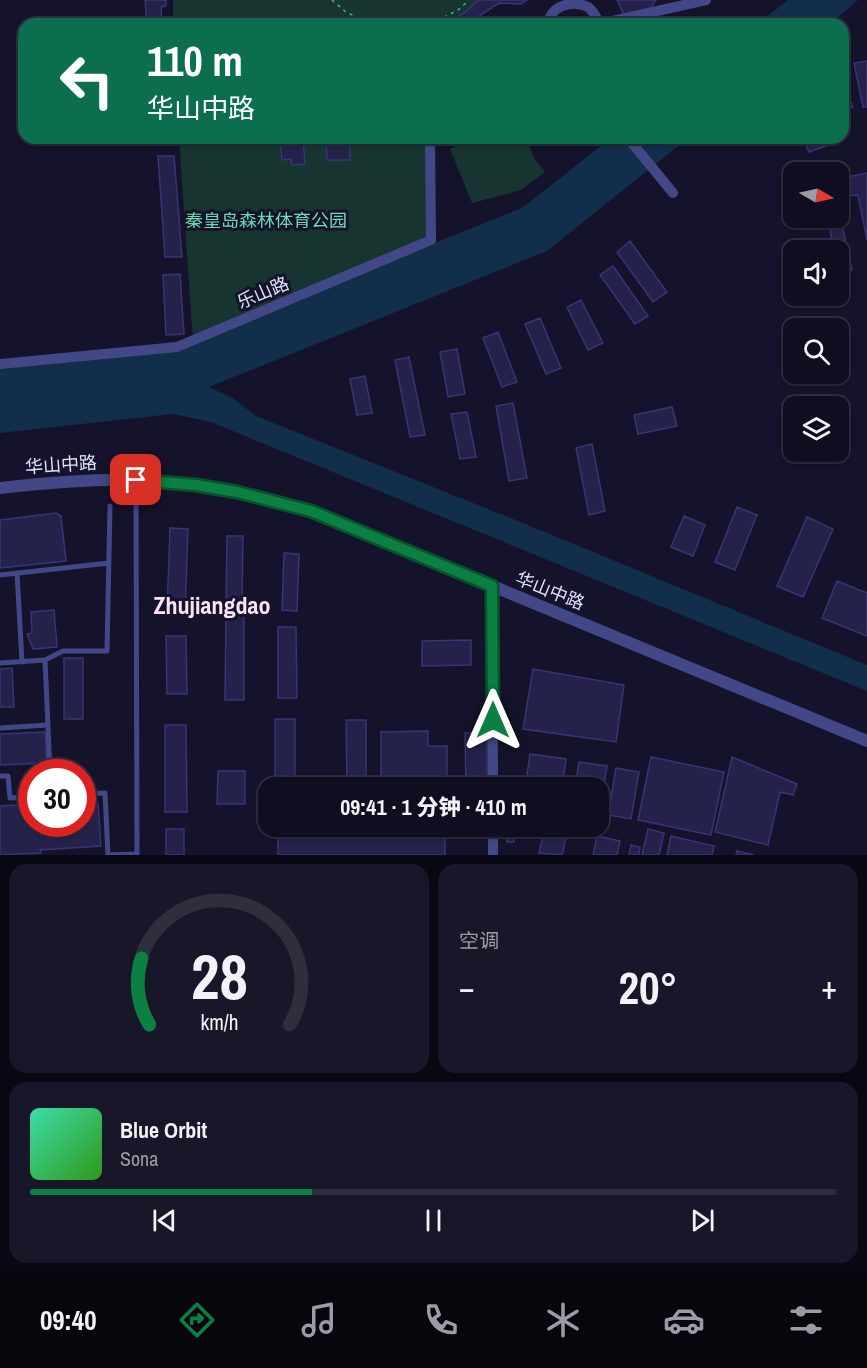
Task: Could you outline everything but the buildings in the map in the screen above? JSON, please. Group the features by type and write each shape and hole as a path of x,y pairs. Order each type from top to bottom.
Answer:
{"street":[{"path":"626,18 706,0"},
{"path":"550,18 558,5 568,1 580,2 588,6 595,18"},
{"name":"乐山路","path":"0,364 177,347 431,240 430,144"},
{"path":"633,144 673,194"},
{"name":"华山中路","path":"0,488 89,480 136,480 196,485 247,494 311,511 867,741"},
{"path":"492,586 493,777"},
{"path":"493,837 493,855"}],"lane":[{"path":"102,855 137,854 136,480"},
{"path":"0,663 45,660 63,651 107,651 110,506"},
{"path":"0,575 109,563"},
{"path":"16,573 22,662"},
{"path":"45,660 49,759"},
{"path":"0,728 48,724"},
{"path":"0,776 8,776 10,798 18,798"},
{"path":"96,793 105,793 108,855"}],"path":[{"path":"332,0 346,12 358,18"},
{"path":"443,18 458,10 469,0"}],"green space":[{"path":"173,0 478,0 466,12 456,18 173,18"},
{"name":"秦皇岛森林体育公园","path":"179,144 430,144 431,240 193,341"},
{"path":"459,144 528,144 534,158 545,172 521,190 472,203 450,149"}],"water":[{"path":"788,0 858,0 837,18 765,18"},
{"path":"603,144 681,144 547,251 209,387 234,399 256,416 867,665 867,691 211,422 173,414 0,433 0,368 168,350 522,208"}],"district":[{"name":"Zhujiangdao","path":"212,606"}],"route":[{"path":"136,480 196,485 237,492 311,511 492,586 493,720"}]}
